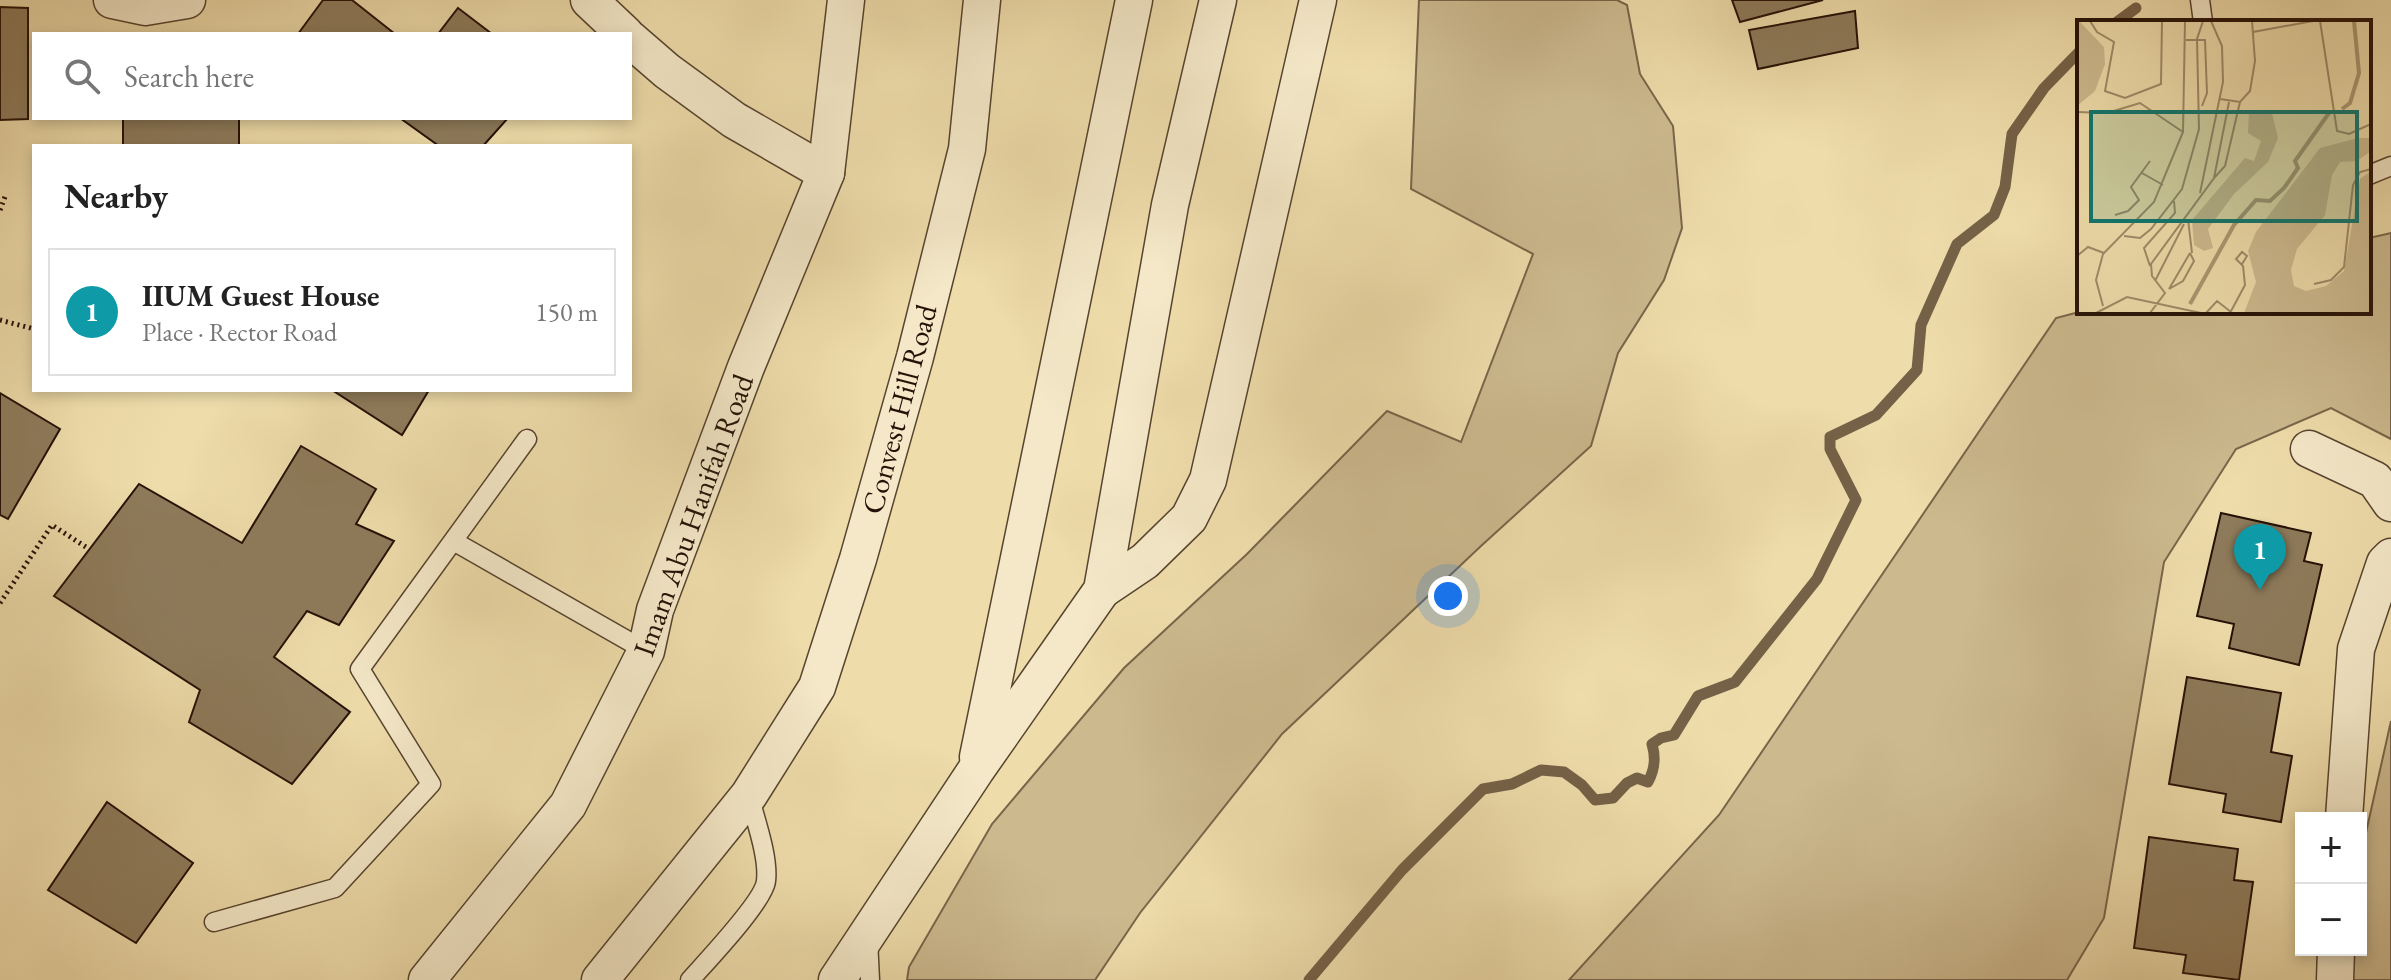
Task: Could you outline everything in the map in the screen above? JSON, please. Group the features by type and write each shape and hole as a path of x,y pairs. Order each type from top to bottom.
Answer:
{"street":[{"path":"112,0 145,7 187,0"},
{"path":"589,0 623,32"},
{"name":"Imam Abu Hanifah Road","path":"427,980 568,805 646,651 655,610 730,410 826,173 846,0"},
{"name":"Convest Hill Road","path":"600,980 749,795 817,687 858,559 915,357 967,149 982,0"},
{"path":"976,770 1134,0"},
{"path":"1102,590 1170,205 1218,0"},
{"path":"837,980 976,770 1102,590 1145,561 1189,518 1208,480 1318,0"},
{"path":"632,41 667,71 734,120 826,173"},
{"path":"2309,449 2375,480 2391,503"},
{"path":"2344,812 2356,649 2385,563 2391,557"},
{"path":"2335,980 2336,956"}],"lane":[{"path":"2200,0 2203,20"},
{"path":"2371,174 2391,166"},
{"path":"214,922 335,888 431,784 360,669 527,439"},
{"path":"455,542 646,651"},
{"path":"690,980 757,899 766,883 749,795"},
{"path":"868,933 870,980"}],"path":[{"path":"0,210 6,194"},
{"path":"0,320 32,328"},
{"path":"1,599 52,525 89,549"}],"shaded area":[{"path":"1419,0 1617,0 1627,5 1640,74 1673,126 1682,228 1664,280 1618,353 1591,446 1282,734 1140,913 1095,980 907,980 909,967 992,824 1124,668 1247,554 1387,411 1461,442 1533,254 1411,189"},
{"path":"2391,233 2391,439 2331,408 2236,449 2164,562 2104,918 2067,980 1569,980 1719,815 2056,318 2077,313 2371,314 2371,238"},
{"path":"2391,721 2391,980 2352,980 2354,956 2367,956 2367,828"}],"building":[{"path":"323,0 352,0 392,32 299,32"},
{"path":"1732,0 1823,0 1740,22"},
{"path":"0,7 28,8 28,119 0,120"},
{"path":"458,8 489,32 440,32"},
{"path":"1855,11 1858,48 1758,69 1749,30"},
{"path":"123,120 239,120 239,144 123,144"},
{"path":"403,120 506,120 485,144 436,144"},
{"path":"335,392 428,392 402,435"},
{"path":"0,393 60,429 8,519 0,515"},
{"path":"301,446 376,489 356,524 394,541 339,625 307,611 274,657 350,712 292,784 189,722 200,690 54,596 139,484 242,543"},
{"path":"2221,513 2311,533 2304,561 2322,565 2299,665 2229,648 2234,624 2197,616"},
{"path":"2187,677 2281,693 2271,752 2292,756 2281,822 2223,812 2226,794 2169,784"},
{"path":"107,802 193,863 136,943 48,890"},
{"path":"2149,837 2238,849 2234,880 2253,882 2239,980 2183,973 2186,955 2134,948"}],"waterway":[{"path":"2120,20 2136,8"},
{"path":"1309,980 1402,870 1483,789 1512,784 1541,770 1564,772 1582,785 1595,800 1613,798 1627,783 1637,778 1648,782 1654,763 1652,744 1674,735 1698,696 1735,682 1817,579 1856,500 1830,449 1830,437 1876,415 1917,370 1921,325 1957,244 1994,215 2005,187 2012,134 2044,88 2077,54"}],"place":[{"name":"IIUM Guest House","path":"2260,590"}]}
